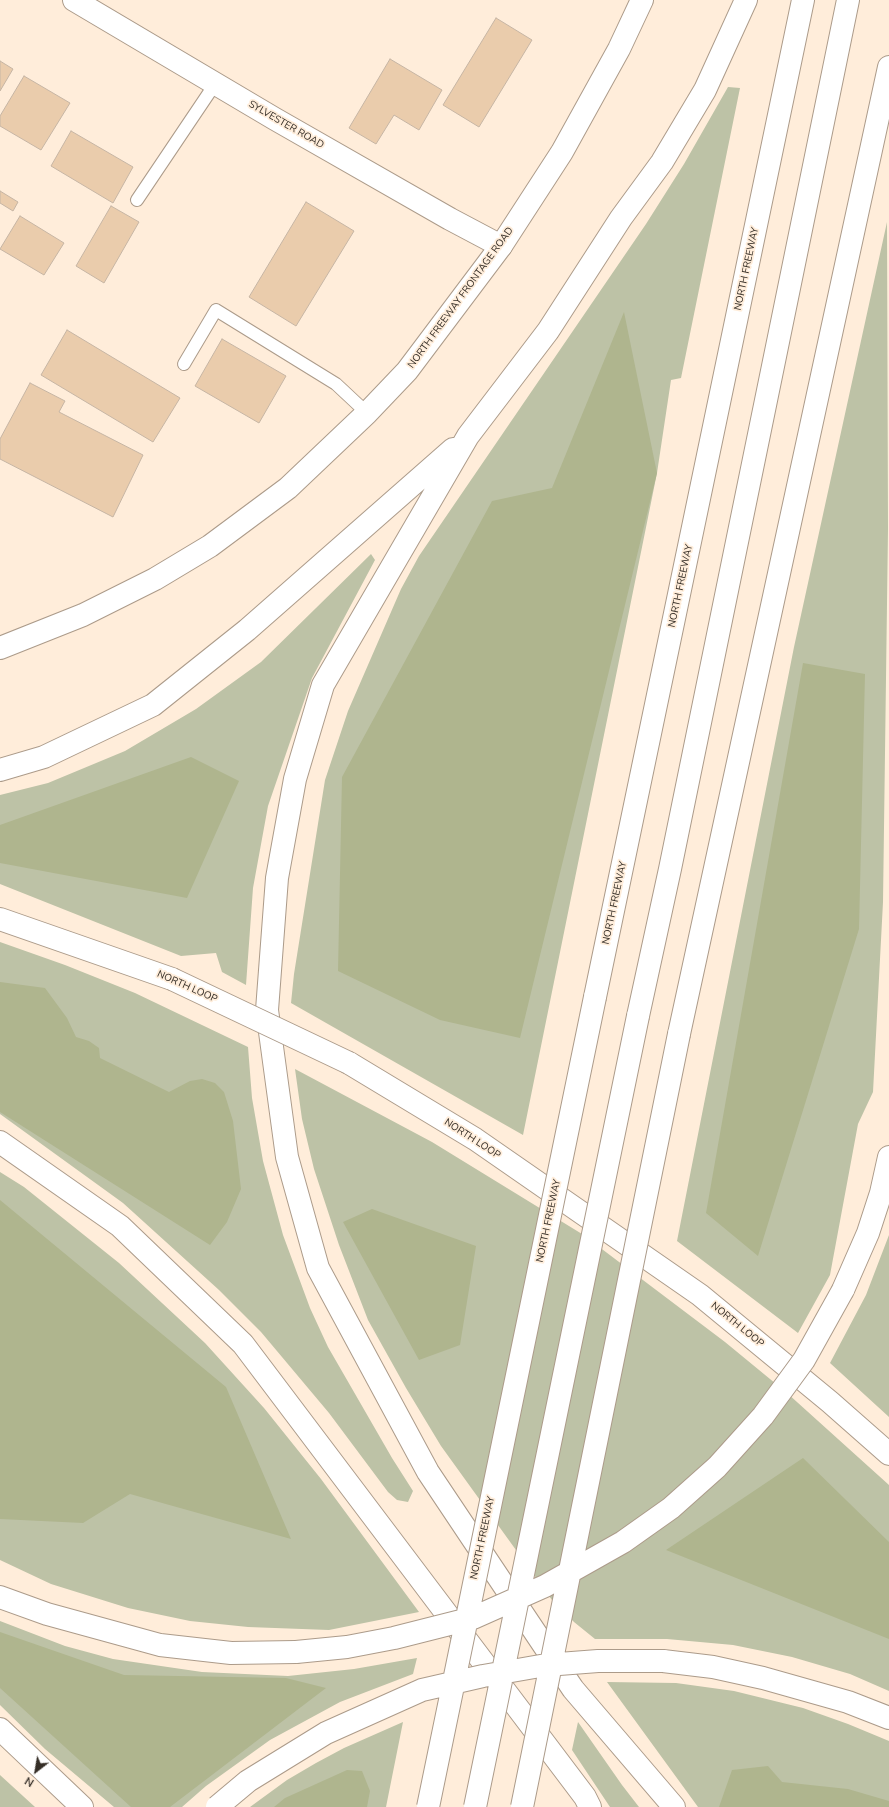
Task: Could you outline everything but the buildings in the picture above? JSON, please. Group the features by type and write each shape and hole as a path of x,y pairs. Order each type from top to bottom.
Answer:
{"main road":[{"name":"SYLVESTER ROAD","path":"74,0 215,84 443,215 501,246"},
{"name":"NORTH FREEWAY FRONTAGE ROAD","path":"0,648 83,615 155,579 210,546 288,488 367,413 407,371 501,246 562,152 619,49 642,0"},
{"path":"674,1807 573,1689 428,1472 318,1268 287,1157 267,1010 276,878 295,779 323,684 468,436 548,331 621,218 662,162 705,90 746,0"},
{"name":"NORTH FREEWAY","path":"428,1807 803,0"},
{"path":"475,1807 638,1016 670,869 848,0"},
{"path":"522,1807 679,1034 889,67"},
{"path":"0,770 44,757 152,704 247,630 468,436"},
{"name":"NORTH LOOP","path":"0,919 172,979 349,1063 475,1139 700,1295 830,1402 889,1454"},
{"path":"0,1142 120,1226 243,1344 580,1791 590,1807"},
{"path":"0,1597 47,1614 160,1645 231,1653 296,1652 348,1647 394,1638 473,1618 545,1586 624,1542 671,1508 717,1467 763,1416 804,1360 844,1290 868,1233 889,1157"},
{"path":"217,1807 248,1781 326,1733 422,1690 483,1676 546,1665 598,1661 663,1661 713,1667 763,1678 848,1702 889,1718"},
{"path":"0,1729 82,1807"}],"lane":[{"path":"137,200 215,84"},
{"path":"184,364 216,310 336,384 367,413"}],"green space":[{"path":"728,87 740,88 681,378 671,380 657,473 523,1135 291,1003 294,974 325,780 348,711 401,589 419,556 646,224 684,164"},
{"path":"887,222 888,529 883,902 873,1092 858,1124 830,1275 798,1333 677,1241 794,647"},
{"path":"624,312 657,473 520,1038 440,1020 338,971 342,777 492,501 552,488"},
{"path":"371,554 375,560 312,678 268,806 253,888 246,985 222,972 216,953 181,956 0,884 0,795 48,783 125,751 196,709 261,662"},
{"path":"803,663 865,674 859,929 758,1256 706,1213"},
{"path":"191,757 239,781 187,898 0,863 0,825"},
{"path":"0,942 65,965 135,993 248,1047 252,1098 263,1161 283,1235 310,1308 328,1347 392,1458 413,1491 408,1502 397,1500 388,1492 329,1413 261,1332 219,1290 123,1203 0,1114"},
{"path":"0,982 45,988 67,1018 76,1037 89,1041 99,1048 100,1058 169,1092 190,1081 202,1079 215,1083 224,1092 233,1121 241,1189 227,1222 210,1245 0,1112"},
{"path":"295,1069 432,1142 582,1234 725,1342 787,1393 889,1485 889,1691 850,1674 792,1657 733,1645 667,1639 595,1639 574,1622 552,1600 441,1446 406,1388 368,1320 339,1245 314,1169 302,1119"},
{"path":"0,1172 24,1187 119,1263 205,1343 264,1408 321,1479 419,1612 329,1630 248,1627 190,1621 128,1608 51,1584 0,1560"},
{"path":"0,1200 226,1387 291,1539 130,1494 83,1523 0,1519"},
{"path":"372,1209 476,1246 460,1345 419,1360 343,1222"},
{"path":"889,1235 889,1417 830,1363 866,1295"},
{"path":"803,1458 889,1542 889,1639 666,1550"},
{"path":"0,1621 65,1646 113,1659 202,1672 288,1676 354,1669 417,1658 413,1674 340,1702 270,1740 206,1786 182,1807 114,1807 45,1749 0,1705"},
{"path":"0,1632 124,1675 286,1678 326,1688 170,1807 131,1807 0,1688"},
{"path":"607,1682 676,1683 734,1691 803,1708 889,1741 889,1807 698,1807"},
{"path":"403,1722 386,1807 250,1807 287,1780 316,1763 344,1748"},
{"path":"578,1722 639,1807 610,1807 572,1750"},
{"path":"768,1766 782,1782 848,1789 889,1801 889,1807 719,1807 732,1770"},
{"path":"347,1770 362,1771 370,1791 367,1807 274,1807 285,1798"},
{"path":"0,1775 35,1807 0,1807"}]}
